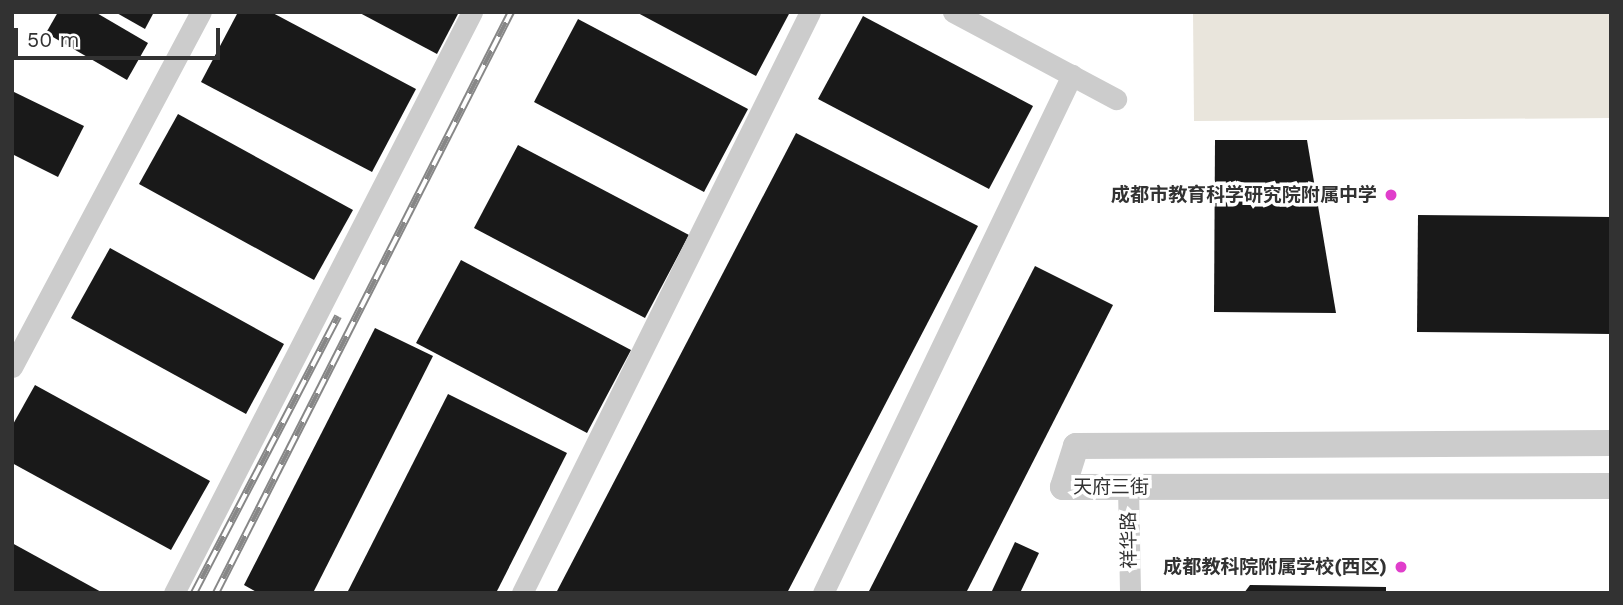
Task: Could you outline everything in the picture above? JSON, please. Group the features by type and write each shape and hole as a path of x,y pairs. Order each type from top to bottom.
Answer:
{"street":[{"path":"12,367 201,12"},
{"path":"174,593 472,12"},
{"path":"522,593 810,12"},
{"path":"953,12 1116,99"},
{"path":"823,593 1072,75"},
{"name":"天府三街","path":"1611,443 1076,446 1063,488 1611,486"},
{"name":"祥华路","path":"1128,488 1130,593"}],"shaded area":[{"path":"1193,12 1611,12 1611,118 1194,121"}],"building":[{"path":"58,12 95,12 148,43 127,80 46,33"},
{"path":"115,12 154,12 145,29"},
{"path":"238,12 271,12 416,89 372,172 201,82"},
{"path":"358,12 459,12 437,54"},
{"path":"636,12 790,12 756,76"},
{"path":"863,16 1033,106 989,189 818,99"},
{"path":"578,19 748,109 704,192 534,102"},
{"path":"12,91 84,126 58,177 12,154"},
{"path":"178,114 353,210 314,280 139,184"},
{"path":"796,133 978,226 787,593 556,593"},
{"path":"1215,140 1307,140 1336,313 1214,312"},
{"path":"518,145 689,235 645,318 474,228"},
{"path":"1418,215 1611,217 1611,334 1417,332"},
{"path":"110,248 284,344 246,414 71,318"},
{"path":"461,260 631,350 587,433 416,343"},
{"path":"1035,266 1113,305 966,593 868,593"},
{"path":"375,328 433,356 313,593 258,593 244,585"},
{"path":"35,385 210,481 171,550 12,463 12,426"},
{"path":"448,394 567,453 496,593 347,593"},
{"path":"1015,542 1039,553 1020,593 991,593"},
{"path":"12,543 103,593 12,593"},
{"path":"1250,585 1386,587 1386,593 1244,593"}],"railway":[{"path":"216,593 511,12"},
{"path":"194,593 338,316"}],"place":[{"name":"成都市教育科学研究院附属中学","path":"1391,195"},
{"name":"成都教科院附属学校(西区)","path":"1401,567"}]}
